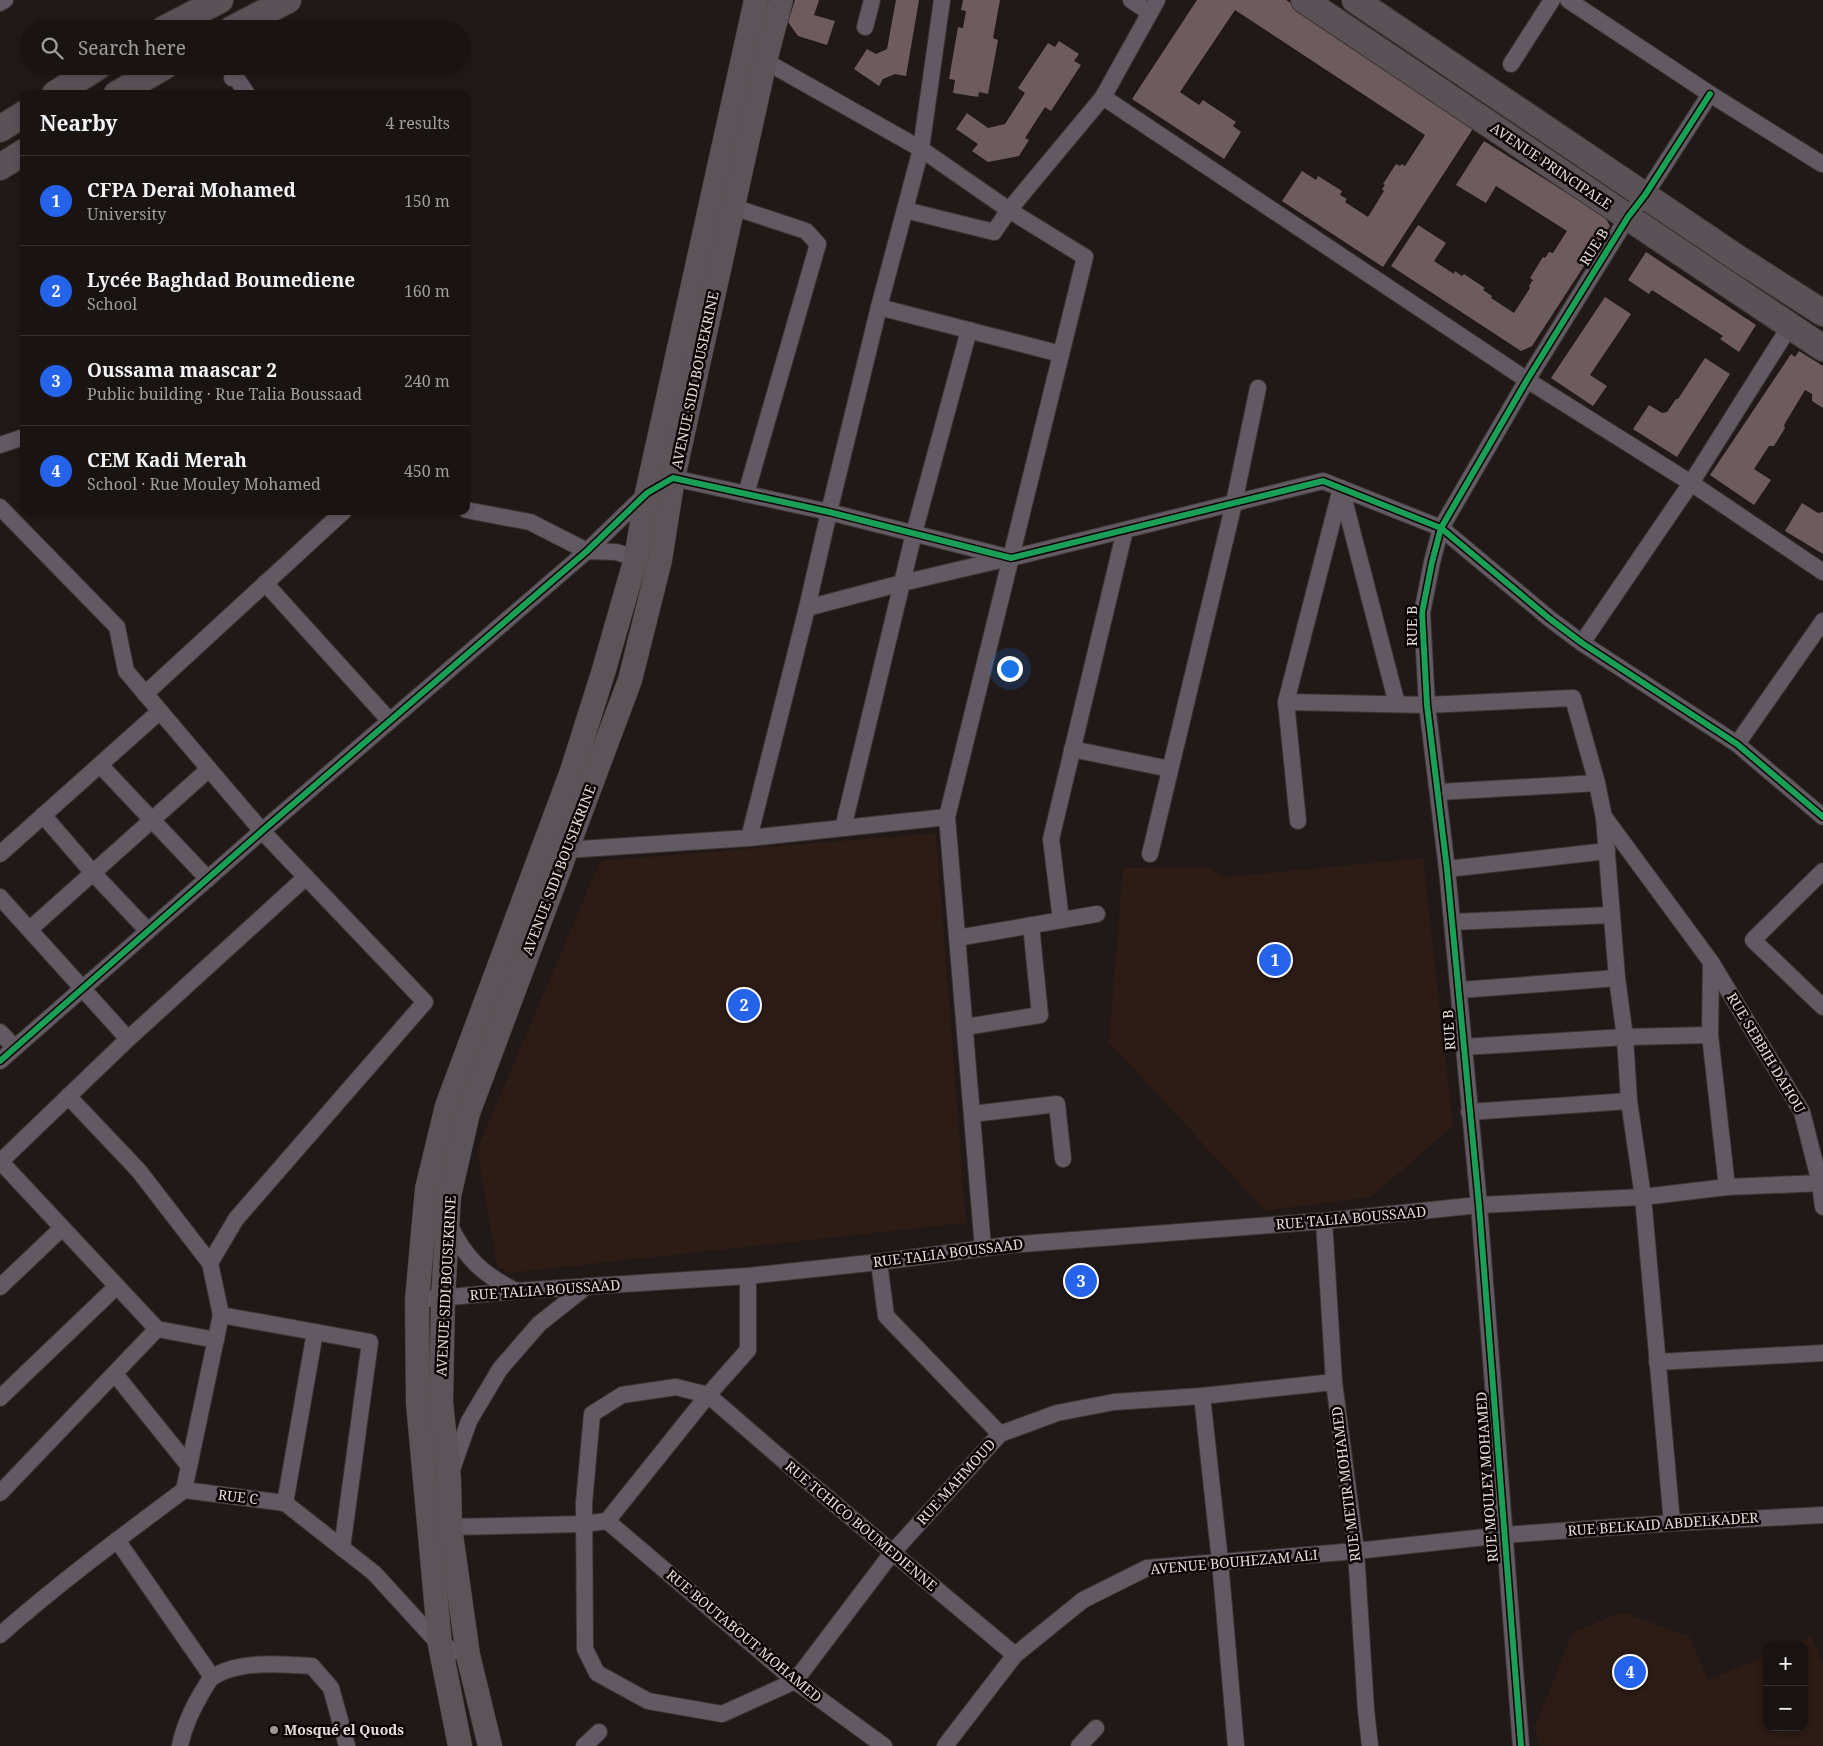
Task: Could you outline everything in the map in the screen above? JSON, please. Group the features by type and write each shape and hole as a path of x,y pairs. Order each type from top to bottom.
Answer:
{"main road":[{"path":"181,20 220,0"},
{"path":"249,20 288,0"},
{"path":"460,1746 440,1645 418,1403 417,1300 427,1190 447,1106 572,771 636,558 648,493 756,0"},
{"name":"AVENUE SIDI BOUSEKRINE","path":"490,1746 468,1655 450,1527 449,1479 441,1402 443,1298 449,1196 468,1114 630,680 660,560 673,478 765,61 781,0"},
{"name":"AVENUE PRINCIPALE","path":"1304,0 1823,348"},
{"name":"AVENUE PRINCIPALE","path":"1355,0 1823,313"},
{"path":"61,90 85,75"},
{"path":"124,90 149,75"},
{"path":"0,129 20,116"},
{"path":"0,167 20,154"}],"street":[{"path":"0,3 5,0"},
{"path":"865,27 872,0"},
{"path":"749,838 807,608 828,512 879,307 921,149 942,0"},
{"path":"905,210 994,232 1009,210 1103,97 1153,6 1131,0"},
{"path":"1511,64 1552,0"},
{"path":"1568,0 1710,94 1822,164"},
{"path":"765,61 921,149 1009,210 1085,257 947,817 983,1248"},
{"path":"232,78 237,79 244,90"},
{"name":"RUE B","path":"1479,1205 1462,1047 1460,990 1439,792 1427,705 1422,613 1432,562 1441,528 1526,380 1628,217 1645,195 1710,94"},
{"path":"1103,97 1526,380 1692,482 1823,572"},
{"path":"733,207 806,231 818,244 746,494"},
{"path":"879,307 1061,354"},
{"path":"1582,643 1692,482 1790,326"},
{"path":"843,828 914,533 969,330"},
{"path":"1150,854 1234,503 1258,388"},
{"path":"0,445 20,438"},
{"path":"0,1061 262,831 587,551 648,493 673,478 828,512 1011,558"},
{"path":"807,608 1323,480 1441,528 1550,619 1582,643 1738,744 1823,816"},
{"path":"1298,821 1286,702 1341,488"},
{"path":"1341,488 1397,704"},
{"path":"0,507 117,628 126,671 209,770 262,831 425,1002 236,1219 210,1263"},
{"path":"470,511 530,522 587,551 616,552 636,558"},
{"path":"145,694 340,515"},
{"path":"1061,920 1051,839 1125,530"},
{"path":"265,583 390,721"},
{"path":"1738,744 1823,621"},
{"path":"1286,702 1427,705 1573,698 1597,783 1604,818 1617,978 1625,1037 1629,1101 1643,1197 1672,1523"},
{"path":"0,854 160,711"},
{"path":"1072,749 1170,769"},
{"path":"100,765 208,879"},
{"path":"30,929 209,770"},
{"path":"1439,792 1597,783"},
{"path":"43,815 93,873 148,932"},
{"path":"565,850 749,838 947,817"},
{"name":"RUE SEBBIH DAHOU","path":"1604,818 1711,962 1802,1112 1822,1183 1823,1207"},
{"path":"1447,869 1607,851"},
{"path":"1823,871 1753,940 1823,1007"},
{"path":"216,1340 157,1329 0,1161 128,1039 306,878"},
{"path":"0,897 128,1039"},
{"path":"957,938 1097,914"},
{"path":"1452,922 1612,915"},
{"path":"965,1027 1040,1015 1031,926"},
{"path":"1711,962 1710,1035 1728,1187"},
{"path":"1460,990 1617,978"},
{"path":"0,1032 15,1048"},
{"path":"1462,1047 1625,1037 1710,1035"},
{"path":"0,1635 37,1602 184,1490 221,1315 210,1263 139,1170 68,1096"},
{"path":"1469,1112 1629,1101"},
{"path":"972,1114 1057,1104 1063,1159"},
{"name":"RUE TALIA BOUSSAAD","path":"417,1300 516,1291 748,1276 879,1262 1008,1244 1324,1221 1479,1205 1643,1197 1728,1187 1822,1183"},
{"name":"RUE MOULEY MOHAMED","path":"1479,1205 1521,1746"},
{"path":"448,1220 458,1243 474,1263 493,1279 516,1291"},
{"name":"RUE METIR MOHAMED","path":"1324,1221 1334,1382 1356,1551 1370,1746"},
{"path":"0,1287 62,1228"},
{"path":"879,1262 886,1316 1000,1434"},
{"path":"450,1527 584,1524 607,1521 708,1394 748,1350 748,1276"},
{"path":"1,1396 117,1286"},
{"path":"449,1479 469,1422 500,1369 539,1324 587,1286"},
{"path":"221,1315 370,1342 342,1548"},
{"path":"0,1493 157,1329"},
{"path":"316,1332 285,1503 374,1573 440,1645 468,1655"},
{"path":"1657,1362 1823,1353"},
{"path":"115,1374 189,1466"},
{"name":"RUE MAHMOUD","path":"795,1681 892,1553 1000,1434 1057,1413 1114,1402 1202,1396 1334,1382"},
{"path":"708,1394 676,1387 622,1395 592,1414 584,1503 585,1649 596,1673 648,1701 722,1714 795,1681"},
{"name":"RUE TCHICO BOUMEDIENNE","path":"708,1394 892,1553 1015,1655"},
{"path":"1202,1396 1220,1561 1236,1746"},
{"name":"RUE C","path":"184,1490 285,1503"},
{"name":"RUE BELKAID ABDELKADER","path":"1504,1535 1823,1515"},
{"name":"RUE BOUTABOUT MOHAMED","path":"607,1521 795,1681 884,1746"},
{"name":"AVENUE BOUHEZAM ALI","path":"945,1746 1015,1655 1083,1600 1147,1568 1356,1551 1504,1535"},
{"path":"117,1540 212,1677"},
{"path":"180,1746 183,1731 194,1706 212,1677 233,1668 279,1664 312,1666 331,1688 347,1746"},
{"path":"1079,1746 1096,1728"},
{"path":"584,1746 599,1732"}],"shaded area":[{"path":"936,833 966,1223 509,1273 497,1264 477,1150 600,861"},
{"path":"1423,858 1453,1126 1371,1197 1265,1211 1109,1042 1123,868 1207,867 1225,877"},
{"path":"1621,1612 1689,1636 1708,1680 1763,1657 1763,1731 1808,1731 1808,1641 1800,1641 1811,1636 1823,1664 1823,1746 1541,1746 1534,1729 1572,1633"}],"building":[{"path":"795,0 819,0 814,15 835,21 827,45 798,36 788,22"},
{"path":"896,0 919,0 906,76 895,74 883,79 879,86 854,69 867,49 876,54 887,49"},
{"path":"963,0 1000,0 993,38 998,40 988,94 979,92 978,97 953,93 955,80 949,79 958,27 963,28 966,11 961,10"},
{"path":"1197,0 1286,0 1476,124 1383,267 1282,201 1302,171 1316,180 1318,176 1342,191 1340,195 1347,199 1345,202 1368,217 1384,191 1382,189 1385,185 1383,184 1396,164 1405,166 1425,135 1235,10 1180,92 1199,105 1203,100 1236,122 1233,126 1241,132 1224,159 1132,99"},
{"path":"1059,41 1079,54 1074,61 1081,65 1051,111 1045,107 1025,138 1029,140 1019,156 988,162 972,151 978,144 956,129 967,113 988,128 1005,124 1025,93 1018,88 1048,43 1055,47"},
{"path":"1484,141 1605,217 1610,226 1532,346 1521,351 1391,266 1418,225 1446,243 1434,261 1454,274 1455,271 1462,276 1464,274 1485,288 1483,290 1492,296 1491,298 1514,313 1530,288 1529,286 1533,280 1530,278 1543,257 1545,258 1549,252 1553,253 1567,231 1496,186 1486,203 1456,185"},
{"path":"1646,252 1756,325 1739,352 1720,339 1723,336 1652,290 1649,294 1628,280"},
{"path":"1605,297 1631,314 1590,375 1607,386 1593,406 1551,378"},
{"path":"1799,351 1823,366 1823,408 1812,401 1812,394 1805,390 1774,446 1769,446 1754,469 1771,480 1754,505 1710,475 1791,354 1795,357"},
{"path":"1705,358 1730,374 1677,457 1633,429 1649,405 1662,413 1667,412 1676,399 1678,399"},
{"path":"1802,503 1818,513 1823,512 1823,554 1785,531"}],"cycle path":[{"path":"1521,1746 1479,1205 1447,869 1427,705 1422,613 1441,528 1527,380 1628,217 1645,195 1710,94"},
{"path":"0,1061 262,831 587,551 647,493 673,478 829,512 1011,558 1323,481 1441,528 1550,619 1582,643 1737,744 1823,817"}],"place":[{"name":"CFPA Derai Mohamed","path":"1275,960"},
{"name":"Lycée Baghdad Boumediene","path":"744,1005"},
{"name":"Oussama maascar 2","path":"1081,1281"},
{"name":"CEM Kadi Merah","path":"1630,1672"},
{"name":"Mosqué el Quods","path":"274,1730"}]}
